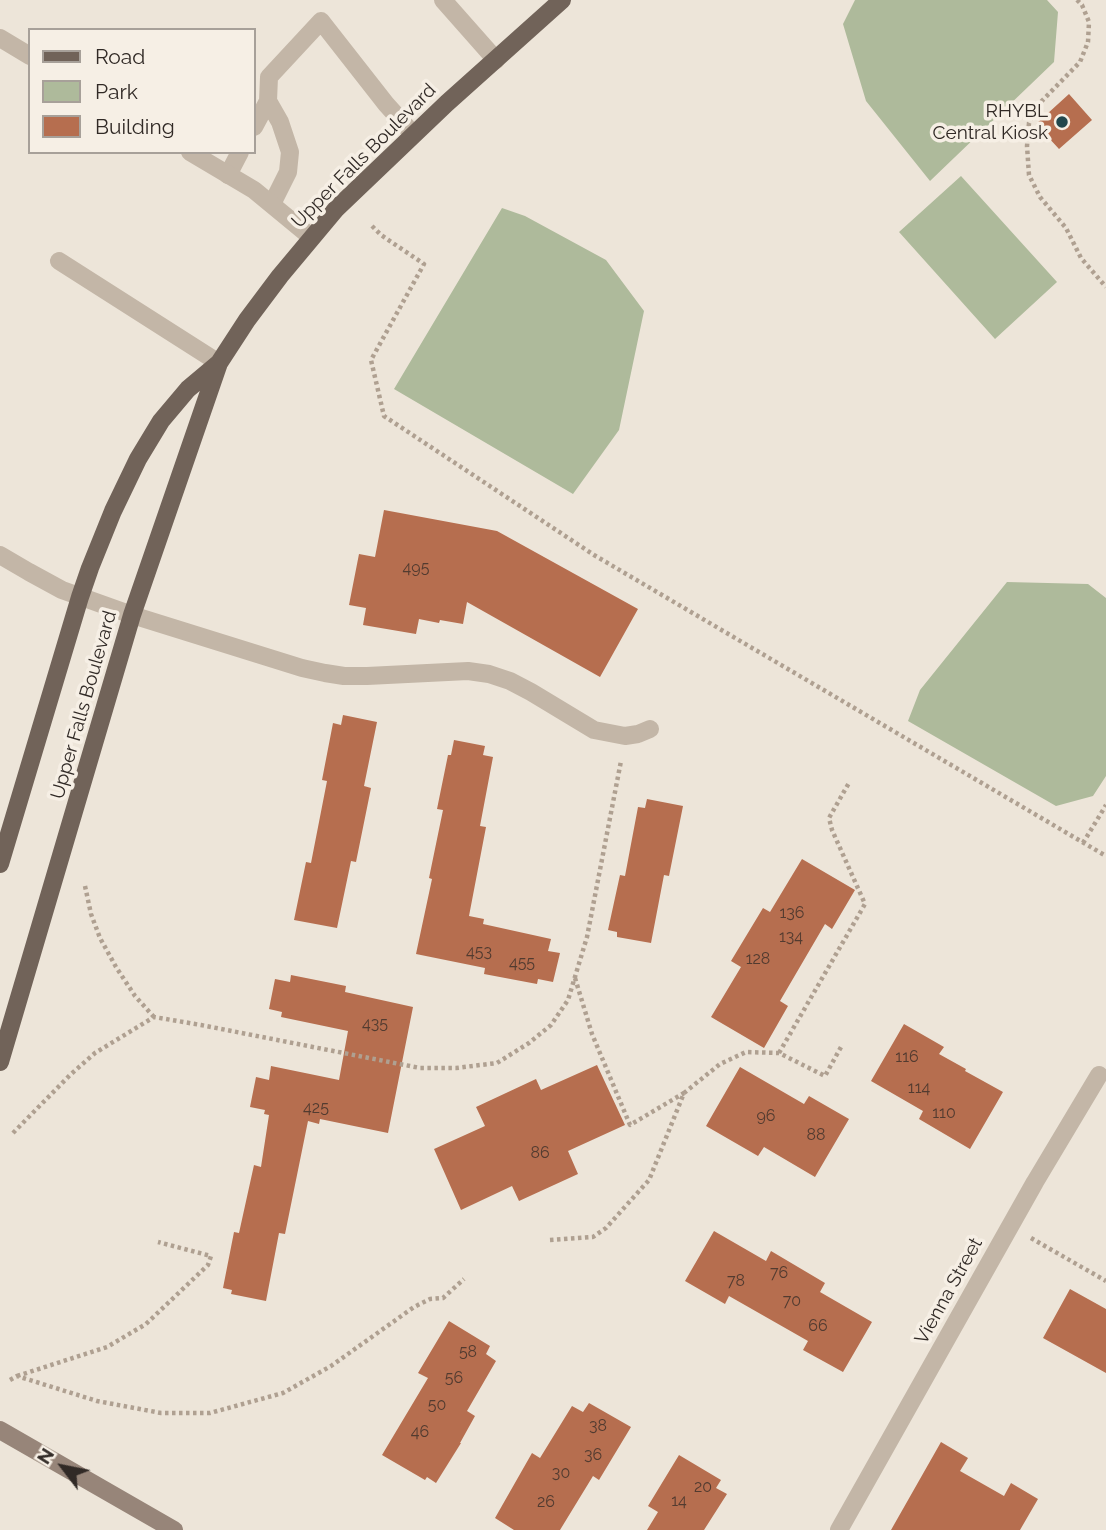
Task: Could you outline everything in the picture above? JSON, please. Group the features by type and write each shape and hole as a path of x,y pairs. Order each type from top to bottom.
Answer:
{"main road":[{"name":"Upper Falls Boulevard","path":"0,1062 132,615 219,363 259,304 311,237 358,187 562,0"},
{"name":"Upper Falls Boulevard","path":"0,864 80,597 109,520 149,439 173,405 219,363"},
{"path":"0,1430 174,1530"}],"street":[{"path":"443,0 496,60"},
{"path":"256,123 268,102 270,76 321,21 413,134"},
{"path":"0,38 28,55"},
{"path":"268,102 290,152 288,172 272,204"},
{"path":"193,154 254,190 311,237"},
{"path":"228,175 239,154"},
{"path":"60,261 219,363"},
{"path":"0,555 37,577 80,597 302,668 325,673 368,676 468,671 489,674 531,692 594,730 625,736 650,729"},
{"name":"Vienna Street","path":"839,1530 1099,1075"}],"path":[{"path":"1077,0 1089,22 1088,43 1080,62 1037,106 1029,123 1029,175 1040,197 1066,228 1081,258 1106,287"},
{"path":"372,226 424,264 371,360 384,416 594,555 1106,856"},
{"path":"85,886 100,938 122,977 154,1017 420,1068 456,1068 497,1063 551,1025 568,1000 587,937 625,736"},
{"path":"779,1053 865,904 829,818 850,781"},
{"path":"1083,843 1106,805"},
{"path":"575,978 592,1034 630,1125 684,1093 720,1065 746,1052 779,1053 825,1076 841,1047"},
{"path":"13,1133 95,1053 154,1017"},
{"path":"550,1240 593,1237 606,1228 641,1190 649,1180 684,1093"},
{"path":"1010,1227 1106,1281"},
{"path":"10,1380 107,1347 146,1324 208,1265 211,1256 158,1242"},
{"path":"17,1377 97,1401 161,1413 210,1413 283,1393 331,1366 414,1307 430,1299 443,1298 464,1279"}],"green space":[{"path":"855,0 1047,0 1058,12 1054,62 930,181 866,101 843,24"},
{"path":"961,176 1057,282 995,339 899,232"},
{"path":"502,208 525,216 606,260 644,311 619,430 573,494 394,389"},
{"path":"1007,582 1088,584 1106,598 1106,776 1093,796 1056,806 908,721 920,690"}],"building":[{"path":"1069,94 1092,120 1059,149 1036,124"},
{"path":"384,510 497,531 638,609 600,677 467,602 463,624 419,619 416,634 363,625 366,608 349,605 359,554 375,557"},
{"path":"343,715 377,722 364,786 371,788 356,862 351,861 337,928 294,920 306,862 311,863 327,781 322,780 333,723 341,725"},
{"path":"454,740 485,746 483,755 493,757 480,826 486,827 469,916 484,919 483,924 551,939 548,951 560,953 553,982 538,979 537,984 484,974 485,968 416,954 443,810 437,809 448,755 451,755"},
{"path":"647,799 683,806 669,876 664,875 651,943 617,937 617,932 608,930 620,875 625,876 638,807 645,808"},
{"path":"802,859 855,890 832,929 825,924 780,1001 788,1006 764,1048 711,1017 741,967 731,961 763,908 770,912"},
{"path":"291,975 346,986 345,992 413,1007 388,1133 320,1119 319,1124 308,1121 285,1234 279,1233 266,1301 231,1294 232,1290 223,1288 234,1232 239,1233 254,1165 261,1167 269,1115 264,1114 265,1110 250,1107 256,1077 269,1080 271,1066 339,1080 348,1031 281,1017 282,1012 269,1009 275,979 290,982"},
{"path":"904,1024 944,1047 939,1054 1003,1092 970,1149 919,1119 923,1111 871,1081"},
{"path":"597,1065 625,1125 568,1151 578,1174 519,1201 512,1186 461,1210 434,1149 485,1126 476,1107 536,1079 541,1090"},
{"path":"740,1067 804,1104 809,1096 849,1119 815,1177 764,1147 758,1156 706,1126"},
{"path":"714,1231 766,1261 771,1251 825,1283 820,1292 872,1322 843,1372 803,1350 808,1341 729,1296 725,1304 685,1281"},
{"path":"1070,1289 1106,1309 1106,1373 1043,1338"},
{"path":"449,1321 490,1346 486,1354 496,1361 467,1411 475,1416 436,1483 427,1477 425,1480 382,1455 428,1378 418,1373"},
{"path":"589,1403 631,1427 599,1480 593,1476 560,1530 514,1530 495,1518 532,1453 540,1458 572,1406 583,1412"},
{"path":"941,1442 968,1458 960,1471 1004,1496 1011,1483 1038,1499 1020,1530 891,1530"},
{"path":"679,1455 721,1480 716,1488 727,1494 704,1530 647,1530 658,1512 648,1506"}],"place":[{"name":"RHYBL Central Kiosk","path":"1062,122"}]}
